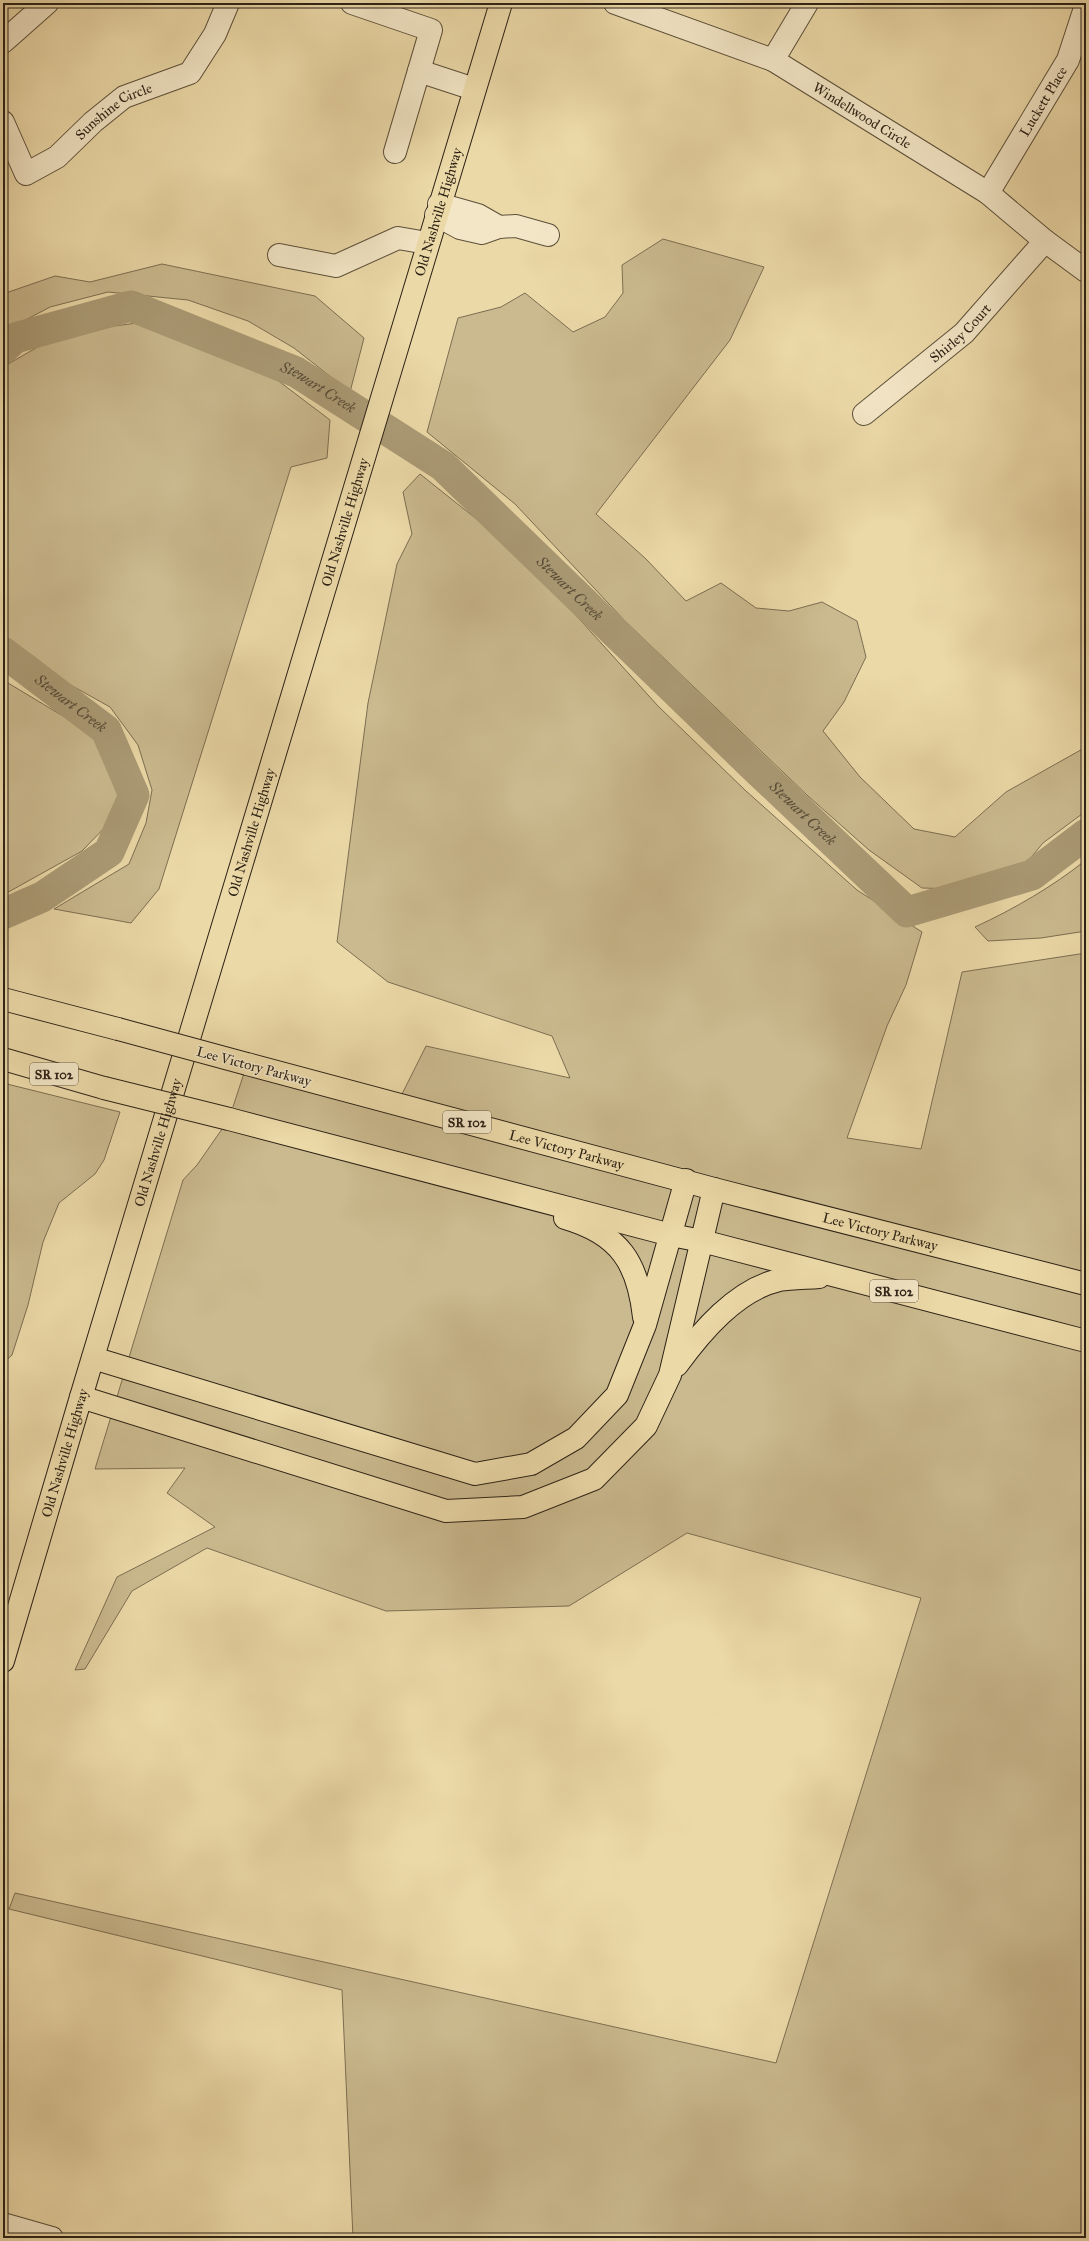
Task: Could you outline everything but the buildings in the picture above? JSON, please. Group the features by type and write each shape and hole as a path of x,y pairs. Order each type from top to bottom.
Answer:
{"main road":[{"name":"Old Nashville Highway","path":"3,1662 382,392 501,3"},
{"name":"Lee Victory Parkway","path":"3,999 686,1180 714,1189 1086,1284"},
{"name":"SR 102","path":"3,1059 104,1088 1086,1341"},
{"path":"380,1158 423,1181 570,1220 599,1233 617,1246 630,1261 638,1279 645,1325"},
{"path":"93,1358 475,1474 531,1464 576,1438 616,1395 645,1325 686,1180"},
{"path":"670,1375 714,1189"},
{"path":"81,1397 446,1511 523,1507 594,1480 646,1426 670,1375 693,1342 718,1316 747,1294 778,1280 834,1275"}],"street":[{"path":"3,42 47,3"},
{"name":"Sunshine Circle","path":"3,122 26,174 57,157 93,122 124,97 190,73 215,34 228,3"},
{"path":"352,3 431,30 395,152"},
{"name":"Windellwood Circle","path":"615,3 773,60 988,193 1045,241 1086,271"},
{"path":"773,60 807,3"},
{"name":"Luckett Place","path":"988,193 1068,60 1086,5"},
{"path":"419,71 474,90"},
{"path":"438,209 460,228 482,233 499,227 516,226 548,235"},
{"path":"279,255 336,266 398,238 427,244"},
{"name":"Shirley Court","path":"864,414 964,333 1045,241"},
{"path":"3,2224 52,2238"}],"shaded area":[{"path":"663,239 764,267 730,340 596,514 646,559 686,601 721,583 756,608 789,611 822,602 857,621 866,657 844,702 823,731 860,777 914,829 955,837 1006,792 1086,747 1086,811 1043,843 1023,867 960,889 922,888 869,850 808,796 625,621 515,504 427,432 458,318 501,307 525,293 573,332 605,317 623,293 622,265"},
{"path":"162,264 315,296 364,338 350,392 294,348 248,321 188,300 108,292 50,307 3,332 3,294 55,276 90,282"},
{"path":"137,323 272,376 330,420 327,458 291,467 159,889 131,923 54,909 129,864 146,823 152,790 138,745 110,707 67,683 33,656 3,639 3,367 62,333"},
{"path":"420,474 479,521 573,612 658,706 746,791 857,890 922,932 906,985 887,1026 847,1138 921,1149 962,972 1086,953 1086,2238 353,2238 342,1990 9,1909 15,1893 776,2063 921,1598 687,1533 569,1606 386,1611 207,1548 132,1591 85,1669 75,1670 117,1577 215,1527 167,1493 185,1468 95,1469 183,1180 197,1165 229,1119 247,1064 397,1104 426,1046 570,1078 552,1036 388,982 337,942 368,703 397,564 412,534 403,492"},
{"path":"3,680 98,737 122,786 113,819 82,851 3,895"},
{"path":"1086,860 1086,931 1041,938 988,941 975,927 1032,897"},
{"path":"3,1083 120,1112 104,1160 95,1174 59,1203 43,1242 28,1305 12,1355 3,1363"}],"waterway":[{"name":"Stewart Creek","path":"3,349 15,338 131,306 296,372 443,466 752,765 907,912 1032,875 1086,834"},
{"name":"Stewart Creek","path":"3,652 106,730 134,795 109,852 42,897 3,914"}]}
